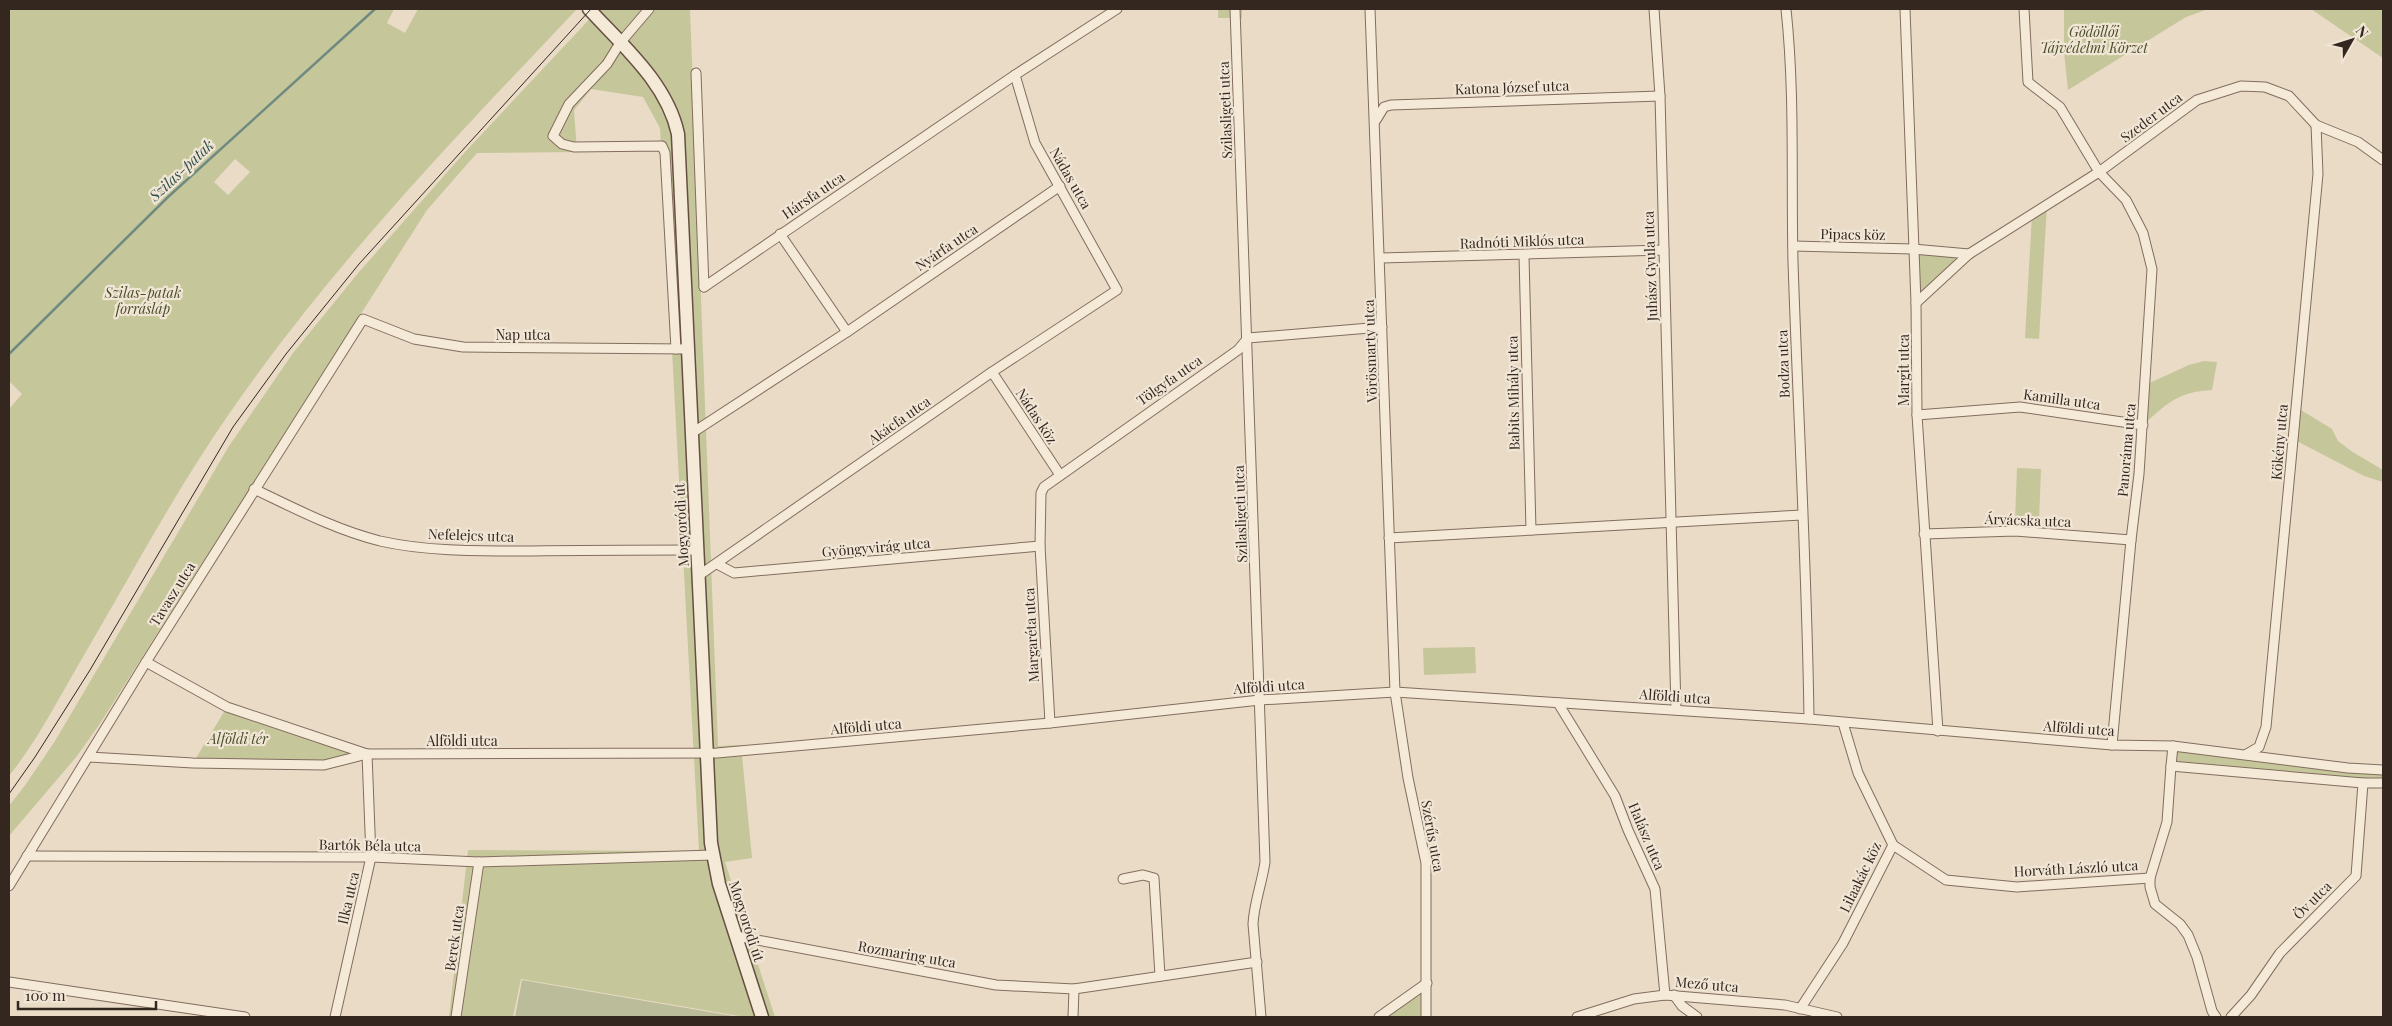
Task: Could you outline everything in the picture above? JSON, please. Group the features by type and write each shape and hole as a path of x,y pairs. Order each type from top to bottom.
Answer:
{"street":[{"name":"Mogyoródi út","path":"589,9 653,80 666,99 678,134 682,349"},
{"path":"620,42 649,9"},
{"name":"Hársfa utca","path":"696,73 704,287 1015,74 1117,9"},
{"name":"Szilasligeti utca","path":"1235,9 1265,862 1263,880 1254,911 1261,1017"},
{"name":"Vörösmarty utca","path":"1370,9 1381,258 1395,692"},
{"name":"Juhász Gyula utca","path":"1654,9 1660,96 1676,710"},
{"name":"Bodza utca","path":"1786,9 1791,77 1793,246 1802,515 1807,602 1809,719"},
{"name":"Margit utca","path":"1905,9 1916,303 1917,415 1938,731"},
{"name":"Panoráma utca","path":"2024,9 2028,82 2060,107 2099,172 2126,200 2143,232 2152,269 2140,474 2131,540 2112,745"},
{"name":"Mogyoródi út","path":"620,42 607,64 569,104 553,136 562,144 574,147 662,146 665,153 682,349 692,433 706,754 713,855 719,884 762,1017"},
{"name":"Nádas utca","path":"1015,74 1035,143 1117,290"},
{"name":"Szeder utca","path":"1916,303 1969,254 2099,172 2197,100 2241,86 2265,87 2289,96 2316,125 2358,142 2383,160"},
{"name":"Katona József utca","path":"1376,123 1384,107 1391,105 1660,96"},
{"name":"Kökény utca","path":"2247,754 2259,747 2266,727 2318,174 2316,125"},
{"name":"Nyárfa utca","path":"692,433 847,332 1060,186"},
{"path":"780,234 847,332"},
{"name":"Pipacs köz","path":"1793,246 1913,249"},
{"path":"1913,249 1969,254"},
{"name":"Radnóti Miklós utca","path":"1381,258 1524,256 1664,250"},
{"name":"Babits Mihály utca","path":"1524,256 1531,530"},
{"name":"Akácfa utca","path":"698,576 992,372 1117,290"},
{"name":"Nap utca","path":"363,319 414,339 463,347 682,349"},
{"name":"Tavasz utca","path":"9,886 146,662 363,319"},
{"path":"1248,338 1382,327"},
{"name":"Tölgyfa utca","path":"1040,546 1041,493 1044,487 1238,350 1248,338"},
{"name":"Nádas köz","path":"992,372 1060,475"},
{"name":"Kamilla utca","path":"1917,415 2020,407 2143,425"},
{"name":"Nefelejcs utca","path":"254,490 336,528 383,541 416,546 447,550 503,551 698,550"},
{"path":"1390,538 1802,515"},
{"name":"Árvácska utca","path":"1924,534 2015,531 2131,540"},
{"name":"Gyöngyvirág utca","path":"717,564 734,573 1040,546"},
{"name":"Margaréta utca","path":"1040,546 1050,723"},
{"name":"Alföldi utca","path":"146,662 227,707 367,754"},
{"name":"Alföldi utca","path":"89,757 193,763 324,765 367,754 706,754 1050,723 1260,700 1395,692 1809,719 2112,745 2173,746 2348,768 2383,770"},
{"name":"Szérűs utca","path":"1395,692 1408,778 1426,863 1428,983 1426,1017"},
{"name":"Halász utca","path":"1558,703 1615,796 1655,889 1664,994"},
{"name":"Lilaakác köz","path":"1800,1009 1843,943 1893,845 1858,773 1842,723"},
{"path":"2173,746 2167,822 2150,878 2151,894 2155,904 2180,924 2188,935 2197,957 2208,999 2216,1017"},
{"name":"Ilka utca","path":"335,1017 371,858 367,754"},
{"path":"2171,766 2363,783 2383,783"},
{"name":"Öv utca","path":"2231,1017 2251,994 2280,953 2356,876 2363,783"},
{"name":"Horváth László utca","path":"1893,845 1946,880 2017,887 2150,878"},
{"name":"Bartók Béla utca","path":"27,856 371,858 479,862 713,855"},
{"name":"Berek utca","path":"456,1017 479,862"},
{"path":"1124,879 1143,875 1154,878 1160,976"},
{"name":"Rozmaring utca","path":"736,936 996,984 1074,989 1257,962"},
{"path":"9,982 243,1017"},
{"path":"1378,1017 1428,983"},
{"path":"1073,1017 1074,989"},
{"name":"Mező utca","path":"1579,1017 1634,999 1664,994 1785,1005 1837,1017"},
{"path":"1674,995 1682,1006 1697,1017"}],"green space":[{"name":"Szilas-patak forrásláp","path":"9,9 394,9 387,23 405,33 418,9 577,9 395,205 351,255 268,360 189,474 47,720 9,776 9,409 22,394 9,381","holes":["235,159 250,172 228,195 214,182"]},
{"path":"599,9 690,9 718,746 741,745 752,858 725,862 775,1017 745,1017 521,979 513,1017 449,1017 468,850 699,851 660,128 643,97 591,89 574,110 577,152 477,153 427,210 99,725 77,756 9,836 9,806 55,741 229,446 293,353 359,272 465,152"},
{"path":"1218,9 1242,9 1242,18 1218,18"},
{"name":"Gödöllői Tájvédelmi Körzet","path":"2064,9 2208,9 2186,17 2068,90 2064,52"},
{"path":"2311,9 2383,9 2383,58"},
{"path":"2047,206 2039,339 2025,338 2032,215"},
{"path":"1913,249 1969,254 1916,303"},
{"path":"2204,361 2217,362 2212,390 2181,396 2143,425 2145,385 2189,365"},
{"path":"2296,407 2332,429 2338,441 2351,451 2383,470 2383,482 2364,476 2293,439"},
{"path":"2017,468 2041,469 2039,522 2015,521"},
{"path":"1475,647 1476,673 1424,675 1423,648"},
{"name":"Alföldi tér","path":"227,707 367,754 324,765 193,763"},
{"path":"2173,746 2383,770 2383,783 2171,766"},
{"path":"522,980 739,1017 515,1017"},
{"path":"1427,983 1426,1017 1379,1017"}],"waterway":[{"name":"Szilas-patak","path":"9,354 168,197 375,9"}],"tram line":[{"path":"9,794 35,757 90,670 233,427 286,354 359,264 591,9"}]}
